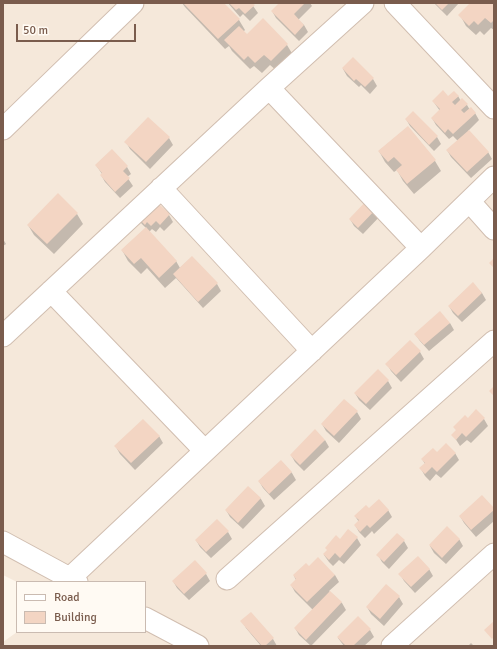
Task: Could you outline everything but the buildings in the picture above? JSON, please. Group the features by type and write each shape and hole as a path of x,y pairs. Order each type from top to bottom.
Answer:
{"street":[{"path":"3,129 132,3"},
{"path":"3,336 269,88 363,3"},
{"path":"395,3 494,108"},
{"path":"269,88 421,248"},
{"path":"3,542 74,580 206,451 470,202 494,177"},
{"path":"161,188 312,351"},
{"path":"470,202 494,229"},
{"path":"51,291 206,451"},
{"path":"227,580 494,341"},
{"path":"392,646 494,554"},
{"path":"146,619 198,646"}],"shaded area":[{"path":"3,3 494,3 494,646 3,646 3,642 16,633 146,633 146,581 16,582 3,575"}]}
